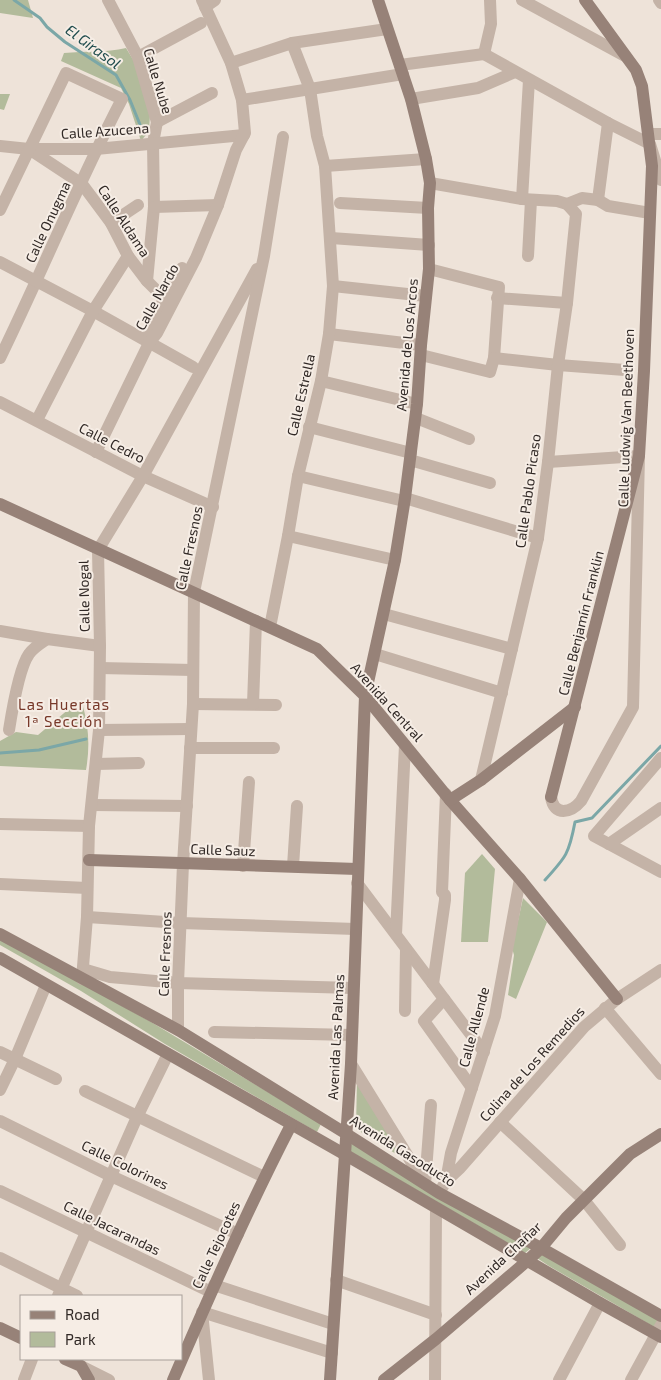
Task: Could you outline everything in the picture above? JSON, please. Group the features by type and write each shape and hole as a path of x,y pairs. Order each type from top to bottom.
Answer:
{"street":[{"name":"Avenida de Los Arcos","path":"366,696 395,560 405,499 416,418 430,245 428,208 430,183 426,159 411,99 387,29 380,0"},
{"path":"484,54 490,24 490,0"},
{"path":"522,0 625,56"},
{"name":"Calle Ludwig Van Beethoven","path":"551,797 555,808 561,811 570,811 576,808 633,707 638,456 653,137 640,77 584,0"},
{"name":"Calle Nube","path":"113,2 138,57 156,122 153,143 154,206 147,281"},
{"path":"207,2 231,63 242,100 244,134"},
{"path":"138,57 201,23"},
{"path":"231,63 292,43 387,29"},
{"name":"Calle Estrella","path":"270,627 298,476 321,381 329,334 333,286 325,166 317,136 310,89 292,43"},
{"path":"242,100 310,89 484,54 608,123 653,137 661,180"},
{"path":"411,99 478,88 516,72"},
{"name":"Calle Onugma","path":"0,358 37,283 96,149 122,99 66,73 29,149"},
{"path":"528,256 526,200 529,80"},
{"path":"156,122 212,93"},
{"path":"598,200 608,123"},
{"name":"Calle Azucena","path":"29,149 96,149 244,134"},
{"name":"Calle Nardo","path":"148,342 157,333 196,258 201,242 218,205 236,150 244,134"},
{"name":"Calle Fresnos","path":"178,1030 183,864 193,704 194,592 264,256 283,138"},
{"name":"Calle Aldama","path":"0,146 29,149 82,184 110,223 128,256 147,281 164,298"},
{"path":"0,210 29,149"},
{"path":"325,166 426,159"},
{"path":"430,183 526,200 557,201 567,204 582,198 598,200 608,206 650,213"},
{"path":"340,203 428,208"},
{"name":"Calle Pablo Picaso","path":"480,780 538,538 576,214 567,204"},
{"path":"110,223 138,205"},
{"path":"154,206 218,205"},
{"path":"331,238 430,245"},
{"name":"Calle Nardo","path":"148,342 148,334 164,298 192,252 201,242"},
{"path":"37,420 93,311 128,256"},
{"name":"Calle Nogal","path":"82,974 87,917 89,826 99,730 98,550 143,476 264,256"},
{"path":"0,262 193,367"},
{"path":"429,270 498,292 567,303"},
{"path":"333,286 426,296"},
{"path":"329,334 421,350 490,372 494,358 498,292"},
{"path":"96,452 148,342"},
{"path":"494,358 625,370"},
{"path":"321,381 417,404"},
{"name":"Calle Cedro","path":"0,402 143,476 213,507"},
{"path":"416,418 469,439"},
{"path":"310,427 411,456 490,483"},
{"path":"548,462 638,456"},
{"name":"Calle Benjamín Franklin","path":"551,797 638,456"},
{"path":"298,476 405,499 538,538"},
{"name":"Avenida Central","path":"0,504 317,649 366,696 448,797 520,879 617,999"},
{"path":"288,536 395,560"},
{"path":"384,614 512,649"},
{"path":"253,704 256,621"},
{"path":"0,631 100,646"},
{"path":"8,730 13,704 26,660 30,652 47,639"},
{"path":"375,654 502,693"},
{"path":"100,668 193,670"},
{"name":"Avenida Las Palmas","path":"330,1380 352,1035 357,869 366,696"},
{"path":"193,704 276,705"},
{"path":"433,984 445,900 442,886 448,797 480,780 575,706"},
{"path":"99,730 191,729"},
{"path":"396,934 405,744"},
{"path":"190,748 274,748"},
{"path":"661,758 594,836 661,872"},
{"path":"96,764 139,763"},
{"path":"243,866 249,782"},
{"path":"92,805 186,806"},
{"path":"293,866 297,806"},
{"path":"609,844 661,808"},
{"path":"0,824 89,826"},
{"name":"Calle Sauz","path":"89,860 357,869"},
{"name":"Calle Allende","path":"446,1181 451,1154 495,1016 520,879"},
{"path":"357,883 484,1052"},
{"path":"0,884 87,888"},
{"path":"87,917 181,923 356,929"},
{"name":"Avenida Gasoducto","path":"0,934 82,974 178,1030 440,1193 661,1316"},
{"path":"405,1012 406,948"},
{"path":"0,958 344,1154 600,1304 659,1332 631,1380"},
{"name":"Colina de Los Remedios","path":"440,1193 446,1181 460,1168 584,1027 617,999 661,970"},
{"path":"82,974 178,983 353,988"},
{"path":"0,1090 46,985"},
{"path":"444,999 424,1021 472,1088"},
{"path":"605,1008 661,1074"},
{"path":"214,1032 352,1035"},
{"path":"0,1052 16,1057 56,1076"},
{"path":"60,1292 137,1117 168,1054"},
{"path":"350,1064 425,1184"},
{"path":"85,1092 264,1177"},
{"path":"425,1184 432,1104"},
{"name":"Calle Colorines","path":"0,1121 111,1176 238,1234"},
{"path":"500,1122 584,1200 620,1245"},
{"name":"Calle Tejocotes","path":"183,1351 264,1177 291,1125"},
{"name":"Avenida Chañar","path":"384,1380 436,1339 541,1248 584,1200 630,1154 661,1134"},
{"name":"Calle Jacarandas","path":"0,1191 86,1232 213,1288 333,1324"},
{"path":"435,1380 436,1209"},
{"path":"0,1258 60,1292 73,1295"},
{"path":"336,1280 436,1315"},
{"path":"559,1380 600,1304"},
{"path":"209,1380 202,1312 332,1353"},
{"path":"0,1328 20,1338"},
{"path":"24,1380 32,1360"},
{"path":"67,1360 109,1380"},
{"name":"Calle Tejocotes","path":"173,1380 180,1360"},
{"path":"81,1366 89,1380"}],"green space":[{"path":"0,0 28,0 33,18 0,13"},
{"path":"126,48 137,66 150,115 149,131 141,141 129,104 121,88 61,61 64,53"},
{"path":"0,94 10,94 4,110 0,109"},
{"path":"76,703 82,703 87,728 88,753 86,770 0,766 0,741 16,732 38,735"},
{"path":"482,854 495,869 488,942 461,942 465,873"},
{"path":"523,898 547,922 516,999 508,995 514,955 512,948"},
{"path":"0,938 151,1022 321,1124 317,1132 165,1044 81,991 0,945"},
{"path":"357,1078 409,1162 356,1129"},
{"path":"351,1142 531,1248 525,1253 348,1150"},
{"path":"543,1253 658,1317 656,1328 537,1258"}],"waterway":[{"name":"El Girasol","path":"14,0 40,18 47,27 65,42 116,75 130,100 141,127"},
{"path":"0,753 39,750 86,739"},
{"path":"545,880 566,854 575,822 592,818 661,746"}],"district":[{"name":"Las Huertas 1ª Sección","path":"64,714"}]}
